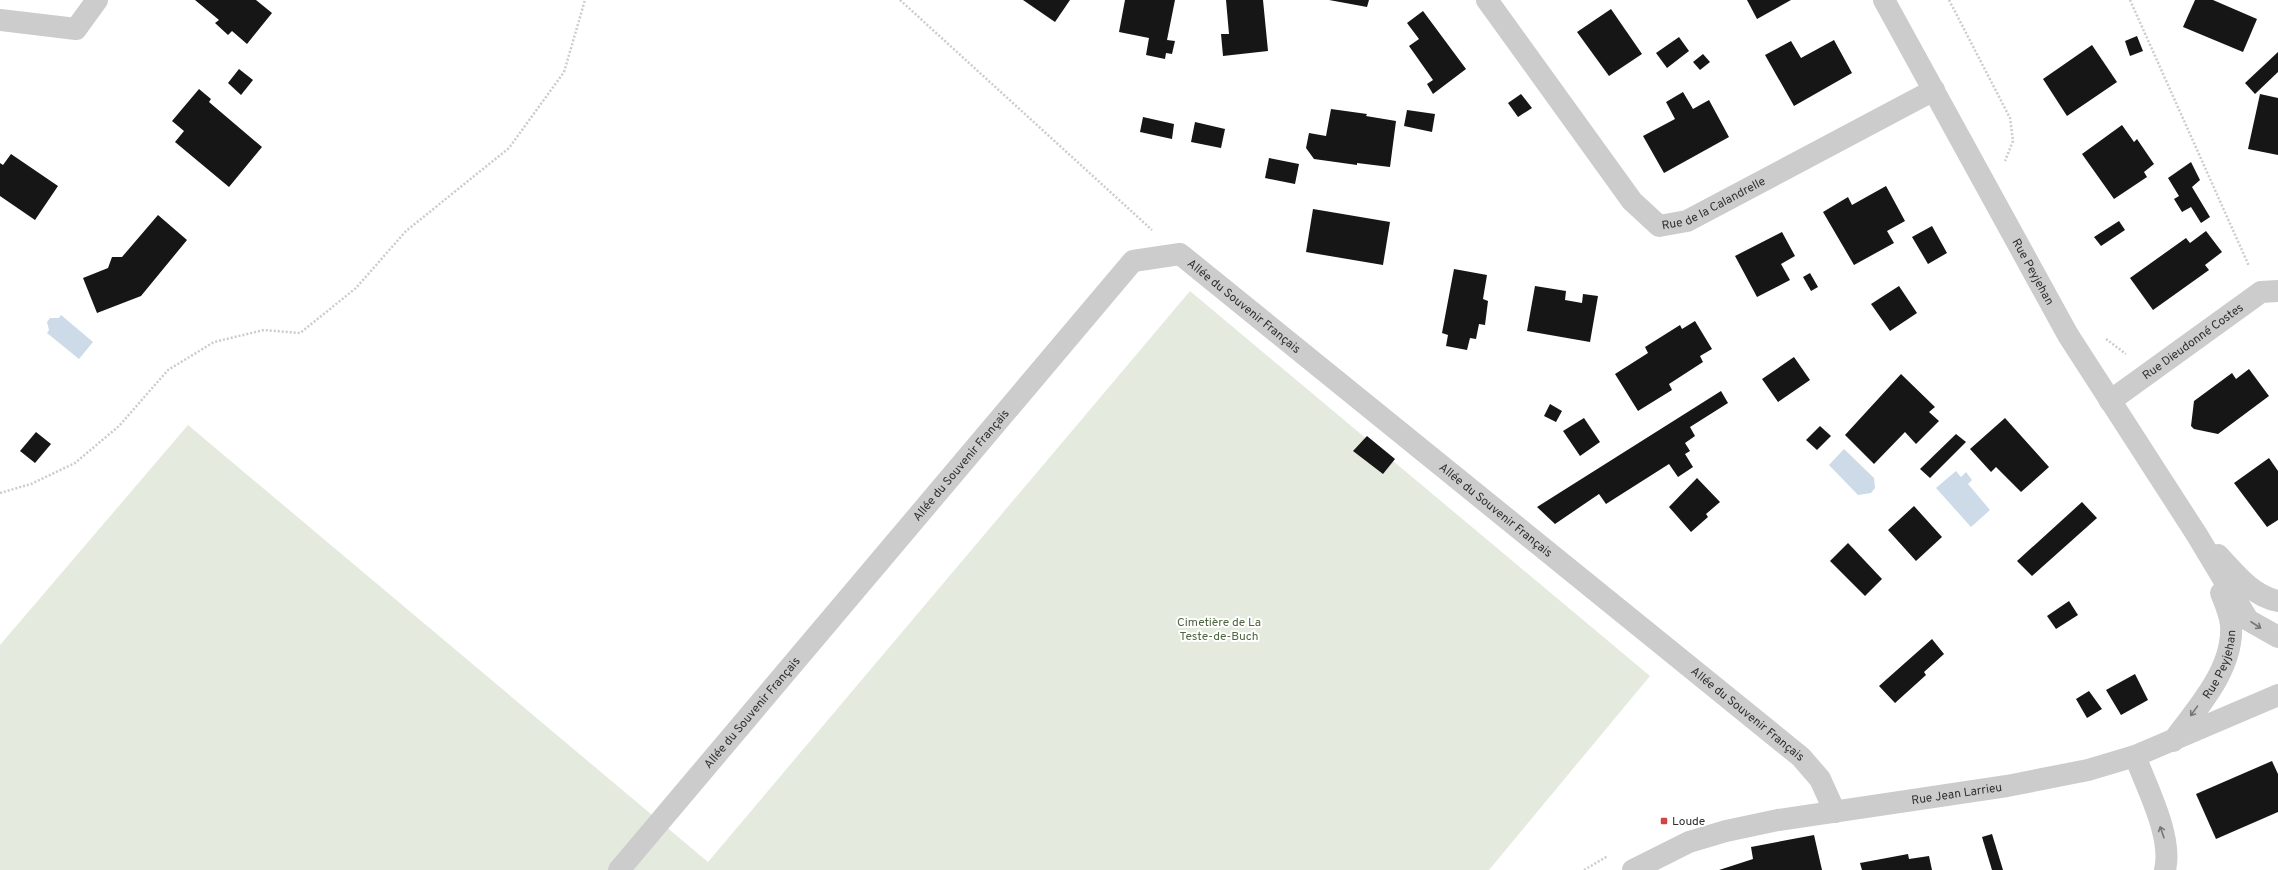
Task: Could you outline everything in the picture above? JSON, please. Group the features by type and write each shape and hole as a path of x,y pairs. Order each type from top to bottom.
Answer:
{"street":[{"path":"0,20 76,29 97,0"},
{"name":"Rue de la Calandrelle","path":"1487,0 1632,201 1659,226 1687,221 1934,90"},
{"name":"Rue Peyjehan","path":"1884,0 2020,251 2068,335 2197,534 2248,620 2278,637"},
{"name":"Allée du Souvenir Français","path":"619,870 1133,261 1180,254 1801,757 1820,780 1835,812"},
{"name":"Rue Dieudonné Costes","path":"2110,401 2145,375 2269,291"},
{"name":"Rue Peyjehan","path":"2197,534 2249,586 2264,596 2278,601"},
{"name":"Rue Peyjehan","path":"2173,741 2210,690 2227,657 2231,636 2231,625 2228,611 2197,534"},
{"name":"Rue Jean Larrieu","path":"1633,870 1668,851 1706,836 1778,820 2006,786 2088,770 2135,756 2277,696"},
{"path":"2135,756 2165,840 2168,859 2165,870"}],"path":[{"path":"0,493 31,484 75,463 119,426 168,370 214,342 264,330 300,333 356,288 406,232 509,148 564,72 585,0"},
{"path":"900,0 1180,254"},
{"path":"1949,0 2010,118 2013,141 2005,164"},
{"path":"2130,0 2269,291"},
{"path":"2102,336 2136,362 2145,375"},
{"path":"1584,870 1609,855"}],"green space":[{"name":"Cimetière de La Teste-de-Buch","path":"1190,291 1650,676 1489,870 0,870 0,645 188,425 708,862"}],"water":[{"path":"61,315 93,342 79,359 47,333 49,330 47,322 50,318 59,318"},
{"path":"1844,449 1874,478 1875,488 1871,493 1858,495 1829,465"},
{"path":"1956,471 1961,477 1966,472 1972,480 1968,484 1990,510 1971,527 1936,488"}],"building":[{"path":"195,0 256,0 272,13 247,44 232,31 228,35 215,23 219,20"},
{"path":"1023,0 1070,0 1055,22"},
{"path":"1125,0 1175,0 1167,40 1175,41 1172,54 1166,53 1165,59 1146,55 1149,38 1119,32"},
{"path":"1226,0 1263,0 1268,51 1223,56 1221,34 1229,34"},
{"path":"1329,0 1369,0 1367,7"},
{"path":"1747,0 1791,0 1757,19"},
{"path":"2195,0 2213,0 2257,19 2243,52 2183,27"},
{"path":"1611,9 1642,54 1609,76 1577,32"},
{"path":"1423,11 1466,69 1433,94 1427,84 1433,80 1409,46 1419,39 1407,23"},
{"path":"2137,36 2143,51 2130,56 2125,41"},
{"path":"1679,37 1689,51 1667,68 1656,53"},
{"path":"1834,40 1852,73 1794,106 1765,55 1791,41 1801,58"},
{"path":"2092,45 2117,82 2067,116 2043,79"},
{"path":"2278,52 2278,72 2255,94 2245,83"},
{"path":"1703,54 1710,62 1700,70 1693,62"},
{"path":"239,69 253,80 241,95 228,83"},
{"path":"199,89 211,99 209,102 262,147 229,187 175,142 184,131 172,121"},
{"path":"1683,92 1693,109 1709,100 1729,137 1664,173 1643,136 1675,119 1666,102"},
{"path":"1521,94 1532,108 1518,117 1508,103"},
{"path":"2260,94 2278,98 2278,155 2248,149"},
{"path":"1331,109 1367,114 1366,116 1396,121 1390,167 1357,163 1357,165 1314,159 1306,148 1309,133 1326,136"},
{"path":"1407,110 1435,114 1432,132 1404,126"},
{"path":"1143,117 1174,124 1172,139 1140,132"},
{"path":"1195,122 1225,129 1221,148 1191,142"},
{"path":"2122,125 2134,142 2137,139 2154,164 2144,172 2147,177 2114,199 2082,154"},
{"path":"11,154 58,186 35,220 0,196 0,163 3,165"},
{"path":"1269,158 1299,164 1295,184 1265,178"},
{"path":"2191,162 2200,180 2192,187 2210,217 2201,223 2191,207 2182,212 2174,199 2179,196 2168,178"},
{"path":"1886,186 1905,221 1887,231 1894,243 1854,265 1823,212 1848,197 1852,205"},
{"path":"1313,209 1390,222 1383,265 1306,252"},
{"path":"158,215 187,240 141,296 97,313 83,278 108,268 112,257 122,257"},
{"path":"2119,221 2125,230 2101,246 2094,237"},
{"path":"1932,226 1947,253 1928,264 1912,237"},
{"path":"2206,231 2222,252 2205,265 2209,270 2153,310 2130,278 2186,238 2190,243"},
{"path":"1782,232 1795,256 1781,264 1790,280 1757,297 1735,256"},
{"path":"1454,269 1487,275 1483,299 1488,301 1485,325 1479,324 1476,339 1470,338 1467,350 1446,346 1448,335 1442,333"},
{"path":"1810,273 1818,287 1811,291 1803,277"},
{"path":"1535,286 1566,291 1565,300 1582,303 1583,294 1598,296 1590,342 1527,331"},
{"path":"1899,286 1917,313 1890,331 1871,304"},
{"path":"1695,321 1712,349 1700,356 1703,362 1669,384 1672,390 1638,411 1615,374 1648,353 1645,347 1680,325 1682,329"},
{"path":"1794,357 1810,380 1778,402 1762,379"},
{"path":"2249,369 2269,396 2218,434 2194,429 2191,426 2194,401 2232,373 2236,379"},
{"path":"1901,374 1935,407 1929,412 1939,421 1916,444 1905,432 1874,464 1845,435"},
{"path":"1721,391 1728,403 1690,427 1695,436 1685,443 1690,451 1685,454 1693,467 1678,477 1669,464 1606,504 1599,494 1555,524 1537,507"},
{"path":"1550,404 1562,411 1556,422 1544,416"},
{"path":"1584,418 1600,442 1580,456 1563,431"},
{"path":"2005,418 2049,467 2021,492 1996,467 1991,472 1970,449"},
{"path":"1820,426 1831,436 1817,450 1806,440"},
{"path":"36,432 51,444 35,463 20,451"},
{"path":"1956,434 1966,442 1930,478 1920,469"},
{"path":"1367,436 1395,459 1383,474 1353,451"},
{"path":"2269,458 2278,471 2278,520 2267,527 2234,483"},
{"path":"1697,478 1720,502 1706,514 1708,517 1691,532 1669,507"},
{"path":"2082,502 2097,518 2032,576 2017,561"},
{"path":"1914,506 1942,537 1916,561 1888,530"},
{"path":"1848,543 1882,579 1865,596 1830,561"},
{"path":"2069,601 2078,615 2056,629 2047,616"},
{"path":"1932,639 1944,654 1924,672 1926,675 1895,703 1879,686"},
{"path":"2135,674 2148,700 2121,715 2106,690"},
{"path":"2089,691 2102,709 2087,718 2076,699"},
{"path":"2272,761 2278,774 2278,812 2216,839 2196,794"},
{"path":"1992,834 2003,870 1992,870 1982,837"},
{"path":"1814,835 1822,870 1719,870 1753,859 1751,847"},
{"path":"1908,854 1909,859 1929,856 1932,870 1862,870 1860,863"}],"place":[{"name":"Loude","path":"1664,821"}]}
